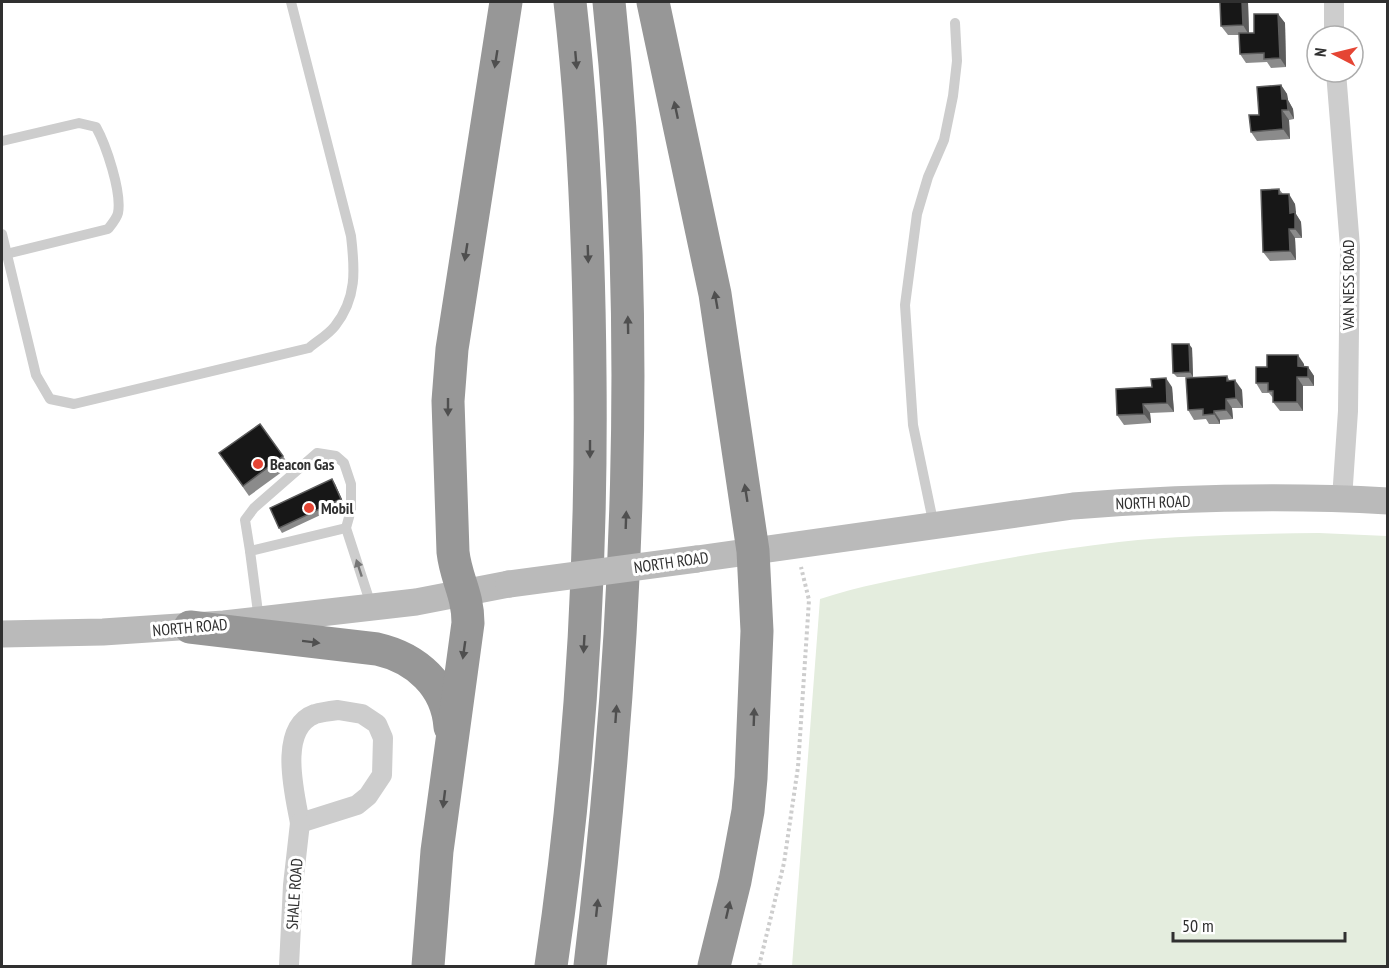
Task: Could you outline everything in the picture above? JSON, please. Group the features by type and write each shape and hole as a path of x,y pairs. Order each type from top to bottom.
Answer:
{"highway":[{"path":"428,966 433,888 468,623 465,592 457,573 453,552 448,401 452,349 506,2"},
{"path":"551,966 568,838 584,658 590,477 590,349 586,216 570,2"},
{"path":"590,966 616,720 627,461 626,222 609,2"},
{"path":"653,2 715,294 753,551 758,630 748,811 735,881 714,966"},
{"path":"190,627 376,649 401,656 424,672 440,691 448,711 451,741"}],"main road":[{"name":"NORTH ROAD","path":"2,634 92,633 190,627 372,608 509,584 796,546 1043,509 1187,500 1388,501"}],"street":[{"path":"1334,2 1334,24"},
{"name":"VAN NESS ROAD","path":"1337,84 1350,247 1348,411 1342,499"},
{"name":"SHALE ROAD","path":"289,966 293,885 300,823 290,766 292,747 299,727 312,715 338,710 362,714 377,724 383,738 384,765 382,775 368,796 357,805 300,823"}],"lane":[{"path":"2,234 4,255 36,375 50,399 74,404 309,348 334,327 351,299 355,270 351,236 291,2"},
{"path":"934,526 913,425 905,305 916,214 928,177 944,140 953,96 957,61 955,23"},
{"path":"2,141 79,123 96,128 105,143 118,196 118,215 108,229 4,255"},
{"path":"259,620 245,520 254,508 317,453 336,456 344,463 351,484 351,510 346,528 372,608"},
{"path":"250,551 346,528"}],"path":[{"path":"759,966 784,863 798,767 809,600 796,546"}],"green space":[{"path":"1319,533 1387,536 1387,966 792,966 820,599 939,571 1096,545 1194,536"}],"building":[{"path":"1220,2 1242,2 1243,25 1221,26"},
{"path":"1254,14 1278,14 1280,58 1264,59 1264,53 1240,54 1239,33 1254,33"},
{"path":"1281,85 1282,99 1287,99 1288,110 1282,110 1283,129 1251,132 1249,115 1259,115 1257,87"},
{"path":"1279,189 1279,194 1289,194 1290,213 1295,212 1295,229 1289,229 1290,251 1263,252 1261,190"},
{"path":"1172,344 1189,344 1190,372 1173,373"},
{"path":"1267,355 1298,355 1298,366 1308,367 1308,377 1297,377 1297,402 1273,402 1273,391 1268,391 1268,383 1256,383 1256,367 1267,367"},
{"path":"1227,376 1227,381 1235,380 1236,398 1226,399 1226,410 1203,415 1203,409 1188,410 1186,378"},
{"path":"1166,378 1167,403 1143,404 1144,414 1117,415 1116,389 1152,387 1151,379"},
{"name":"Beacon Gas","path":"260,424 283,456 243,486 219,453"},
{"name":"Mobil","path":"332,479 341,499 279,528 270,508"}],"place":[{"name":"Beacon Gas","path":"258,464"},
{"name":"Mobil","path":"309,508"}]}
